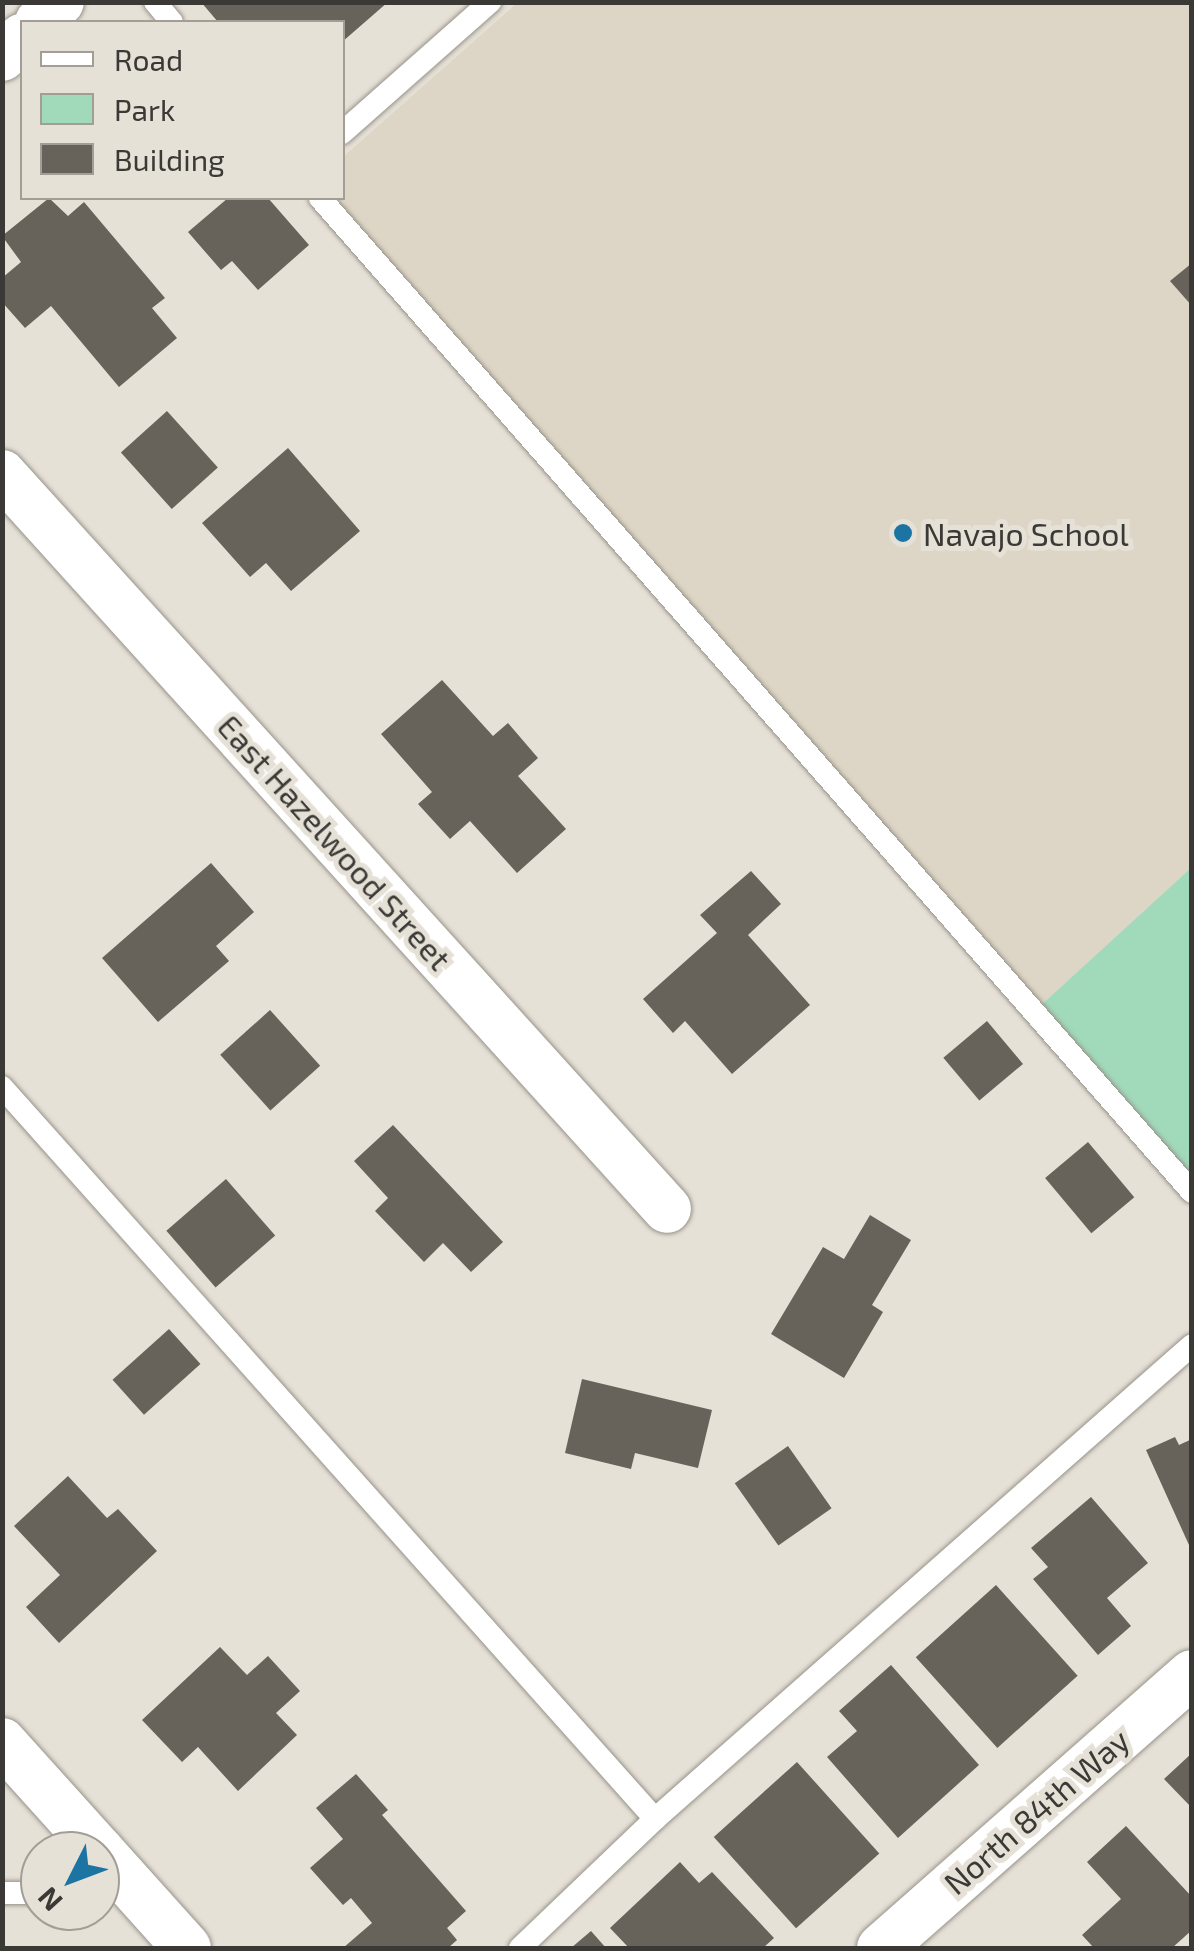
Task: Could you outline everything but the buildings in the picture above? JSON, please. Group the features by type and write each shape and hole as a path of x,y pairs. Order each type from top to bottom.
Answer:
{"street":[{"path":"41,20 60,2"},
{"name":"East Hazelwood Street","path":"2,474 666,1209"},
{"name":"North 84th Way","path":"882,1948 1192,1674"},
{"path":"2,1742 82,1831"},
{"path":"120,1894 186,1948"}],"lane":[{"path":"345,130 490,2"},
{"path":"322,200 1192,1192"},
{"path":"2,1087 655,1819"},
{"path":"520,1948 655,1819 1192,1345"}],"shaded area":[{"name":"Navajo School","path":"517,3 1191,3 1191,868 1039,1007 315,200 345,200 345,155"}],"green space":[{"path":"1191,868 1191,1177 1039,1007"}],"place":[{"name":"Navajo School","path":"903,533"}]}
